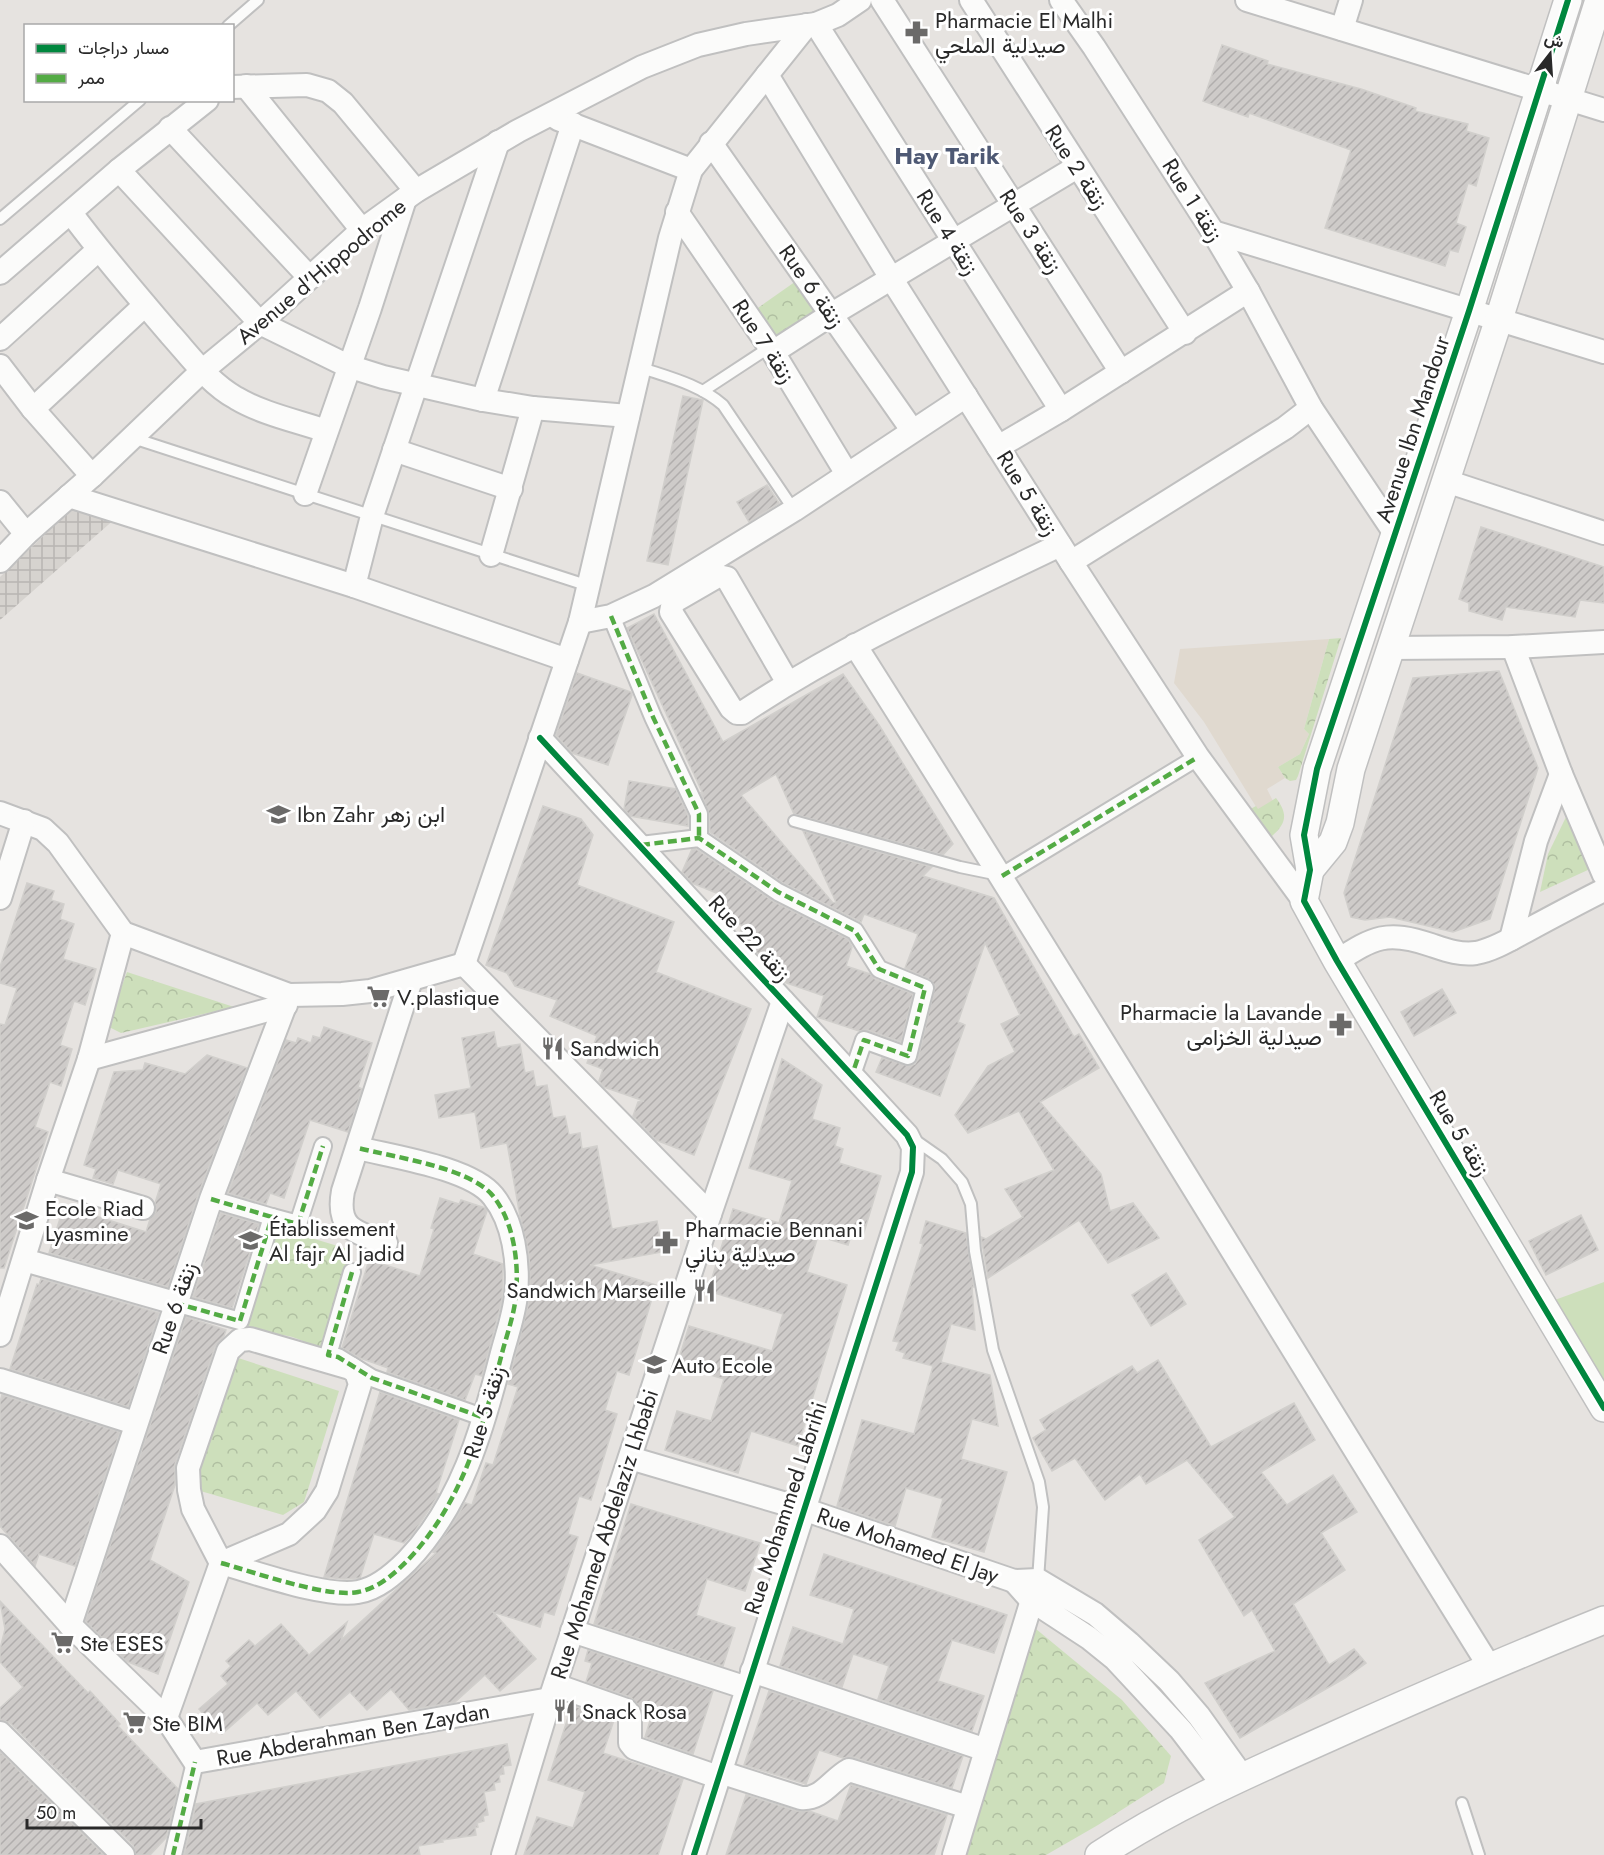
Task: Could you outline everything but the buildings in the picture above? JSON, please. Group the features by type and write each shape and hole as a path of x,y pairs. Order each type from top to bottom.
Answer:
{"street":[{"name":"Avenue d'Hippodrome","path":"0,561 202,370 260,323 362,230 410,195 498,142 642,67 698,45 746,34 812,25 838,15 860,0"},
{"name":"Rue 3 زنقة","path":"882,0 1122,372"},
{"name":"Rue 2 زنقة","path":"971,0 1185,333"},
{"name":"Rue 1 زنقة","path":"1061,0 1094,47 1213,232 1248,291 1311,408 1396,535"},
{"path":"1247,0 1604,110"},
{"path":"1342,29 1351,0"},
{"name":"Avenue Ibn Mandour","path":"1310,870 1304,835 1317,769 1396,535 1568,0"},
{"path":"1304,901 1310,870 1333,842 1340,823 1352,769 1390,648 1499,319 1599,0"},
{"path":"464,964 580,622 677,212 691,170 767,75 812,25"},
{"name":"Rue 4 زنقة","path":"812,25 1061,410"},
{"name":"Rue 5 زنقة","path":"767,75 891,278 1198,757 1304,901 1337,961 1604,1408"},
{"path":"239,87 307,85 328,91 343,103 410,195 348,366 305,494"},
{"path":"239,87 362,230"},
{"path":"0,273 119,170 204,102"},
{"path":"549,115 691,170"},
{"path":"483,400 573,124"},
{"path":"170,128 309,278"},
{"path":"354,586 372,516 498,142"},
{"name":"Rue 6 زنقة","path":"711,143 912,430"},
{"path":"772,350 1077,166"},
{"path":"119,170 260,323 348,366 483,400 533,408 628,416"},
{"name":"Rue 7 زنقة","path":"677,212 772,350 846,474"},
{"path":"71,213 98,250 202,370 235,398 326,431"},
{"path":"1213,232 1604,352"},
{"path":"0,339 98,250"},
{"path":"998,447 1185,333 1248,291"},
{"path":"33,409 145,305"},
{"path":"0,366 33,409 92,476"},
{"path":"580,622 611,616 654,596 794,510 966,396"},
{"path":"491,555 533,408"},
{"path":"788,683 727,578 718,576 673,602 671,612 734,712 742,713 788,683 855,645 1066,553 1285,428 1311,408"},
{"path":"394,450 511,489"},
{"path":"1446,481 1604,533"},
{"path":"69,496 354,586 567,660"},
{"path":"0,502 26,534"},
{"path":"611,616 653,717 699,814 699,838"},
{"path":"1390,648 1513,647 1604,642"},
{"path":"855,645 1002,876 1489,1666"},
{"path":"1513,647 1604,875"},
{"path":"537,747 561,780 671,895 741,974 781,1006"},
{"name":"Rue 22 زنقة","path":"537,747 641,846 781,1006 852,1075 908,1135"},
{"path":"1002,876 1198,757"},
{"path":"1511,939 1536,841 1562,774"},
{"path":"0,813 43,829 58,843 123,933 287,1000"},
{"path":"0,898 24,821"},
{"path":"641,846 699,838 778,892 855,931 879,969 925,988 908,1056 864,1040 852,1075"},
{"path":"1337,961 1366,943 1389,936 1407,937 1464,954 1480,952 1511,939 1604,890"},
{"path":"0,1335 48,1180 89,1059 123,933"},
{"path":"89,1059 287,1000 370,991 464,964"},
{"path":"464,964 710,1214"},
{"path":"386,1243 352,1231 343,1219 340,1207 343,1191 411,980"},
{"name":"Rue 6 زنقة","path":"70,1625 211,1199 287,1000"},
{"name":"Rue Mohamed Abdelaziz Lhbabi","path":"500,1854 710,1214 781,1006"},
{"name":"Rue Mohammed Labrihi","path":"694,1855 912,1172 913,1147 908,1135"},
{"path":"211,1199 274,1221 298,1224 323,1146"},
{"name":"Rue 5 زنقة","path":"221,1563 329,1592 358,1592 390,1578 417,1550 445,1512 467,1468 485,1418 516,1295 516,1258 511,1230 500,1205 479,1182 461,1173 358,1148"},
{"path":"48,1180 143,1208"},
{"path":"24,1260 240,1321 274,1221"},
{"path":"352,1272 328,1355 338,1356 372,1378 485,1418"},
{"path":"165,1718 221,1563 289,1534 315,1510 327,1491 360,1384 356,1372 350,1368 250,1339 240,1340 228,1351 188,1468 193,1509 221,1563"},
{"path":"0,1380 135,1423"},
{"name":"Rue Mohamed El Jay","path":"630,1458 803,1509 1014,1581 1095,1614 1169,1681 1199,1716 1233,1781"},
{"name":"Rue Abderahman Ben Zaydan","path":"0,1546 70,1625 165,1718 195,1762 552,1692"},
{"path":"954,1855 1035,1590"},
{"path":"1100,1855 1124,1839 1233,1781 1489,1666 1604,1620"},
{"path":"572,1631 749,1680 986,1750"},
{"path":"552,1692 626,1710 630,1715 630,1743 634,1748 801,1798 810,1799 820,1794 849,1770 968,1807"},
{"path":"0,1733 123,1855"},
{"path":"173,1855 195,1762"}],"lane":[{"path":"230,24 258,0"},
{"path":"0,219 138,102"},
{"path":"703,391 772,350"},
{"path":"639,368 703,391 723,405 794,510"},
{"path":"132,437 589,586"},
{"path":"794,821 960,867 1002,876"},
{"path":"908,1135 942,1159 962,1182 971,1204 975,1251 993,1350 1039,1482 1043,1506 1035,1590"},
{"path":"1462,1803 1479,1855"}],"shaded area":[{"path":"74,507 116,518 0,620 0,577"},
{"path":"1329,639 1304,729 1309,734 1300,754 1278,767 1285,778 1267,789 1273,801 1258,810 1204,722 1174,683 1180,649"}],"green space":[{"path":"799,279 820,310 776,340 755,310"},
{"path":"1341,638 1298,776 1296,780 1290,781 1285,778 1278,767 1300,754 1309,734 1304,729 1329,639"},
{"path":"1276,798 1283,809 1284,818 1283,823 1271,837 1243,813 1256,806 1258,809"},
{"path":"1566,817 1590,869 1540,892 1548,854"},
{"path":"127,972 234,1007 121,1033 107,1026"},
{"path":"278,1228 351,1250 322,1353 293,1337 275,1334 242,1334"},
{"path":"1604,1282 1604,1385 1552,1301"},
{"path":"232,1356 339,1391 304,1502 283,1515 197,1490 191,1481"},
{"path":"1036,1629 1122,1700 1171,1756 1164,1783 1046,1855 963,1855 1019,1636"}],"marked path":[{"path":"611,616 653,717 699,814 699,838"},
{"path":"1002,876 1198,757"},
{"path":"641,845 699,838 778,892 855,931 879,969 925,988 908,1056 864,1040 852,1075"},
{"path":"175,1303 240,1321 272,1217 298,1224 323,1146"},
{"path":"221,1563 309,1588 344,1593 372,1588 397,1571 407,1561 442,1516 467,1466 486,1412 515,1303 516,1256 506,1218 493,1196 468,1178 431,1165 358,1148"},
{"path":"211,1199 272,1217 274,1222"},
{"path":"352,1272 328,1355 338,1357 372,1378 485,1418"},
{"path":"173,1855 195,1762"}],"cycle path":[{"path":"1568,0 1469,311 1317,769 1304,835 1310,870 1304,901 1337,961 1604,1408"},
{"path":"540,738 907,1135 913,1147 912,1172 694,1855"}],"place":[{"name":"Pharmacie El Malhi صيدلية الملحي","path":"917,33"},
{"name":"Ibn Zahr ابن زهر","path":"279,814"},
{"name":"V.plastique","path":"379,997"},
{"name":"Pharmacie la Lavande صيدلية الخزامى","path":"1340,1025"},
{"name":"Sandwich","path":"552,1048"},
{"name":"Ecole Riad Lyasmine","path":"27,1221"},
{"name":"Établissement Al fajr Al jadid","path":"251,1241"},
{"name":"Pharmacie Bennani صيدلية بناني","path":"667,1242"},
{"name":"Sandwich Marseille","path":"704,1290"},
{"name":"Auto Ecole","path":"654,1365"},
{"name":"Ste ESES","path":"62,1643"},
{"name":"Snack Rosa","path":"564,1711"},
{"name":"Ste BIM","path":"134,1723"}],"district":[{"name":"Hay Tarik","path":"947,155"}]}
